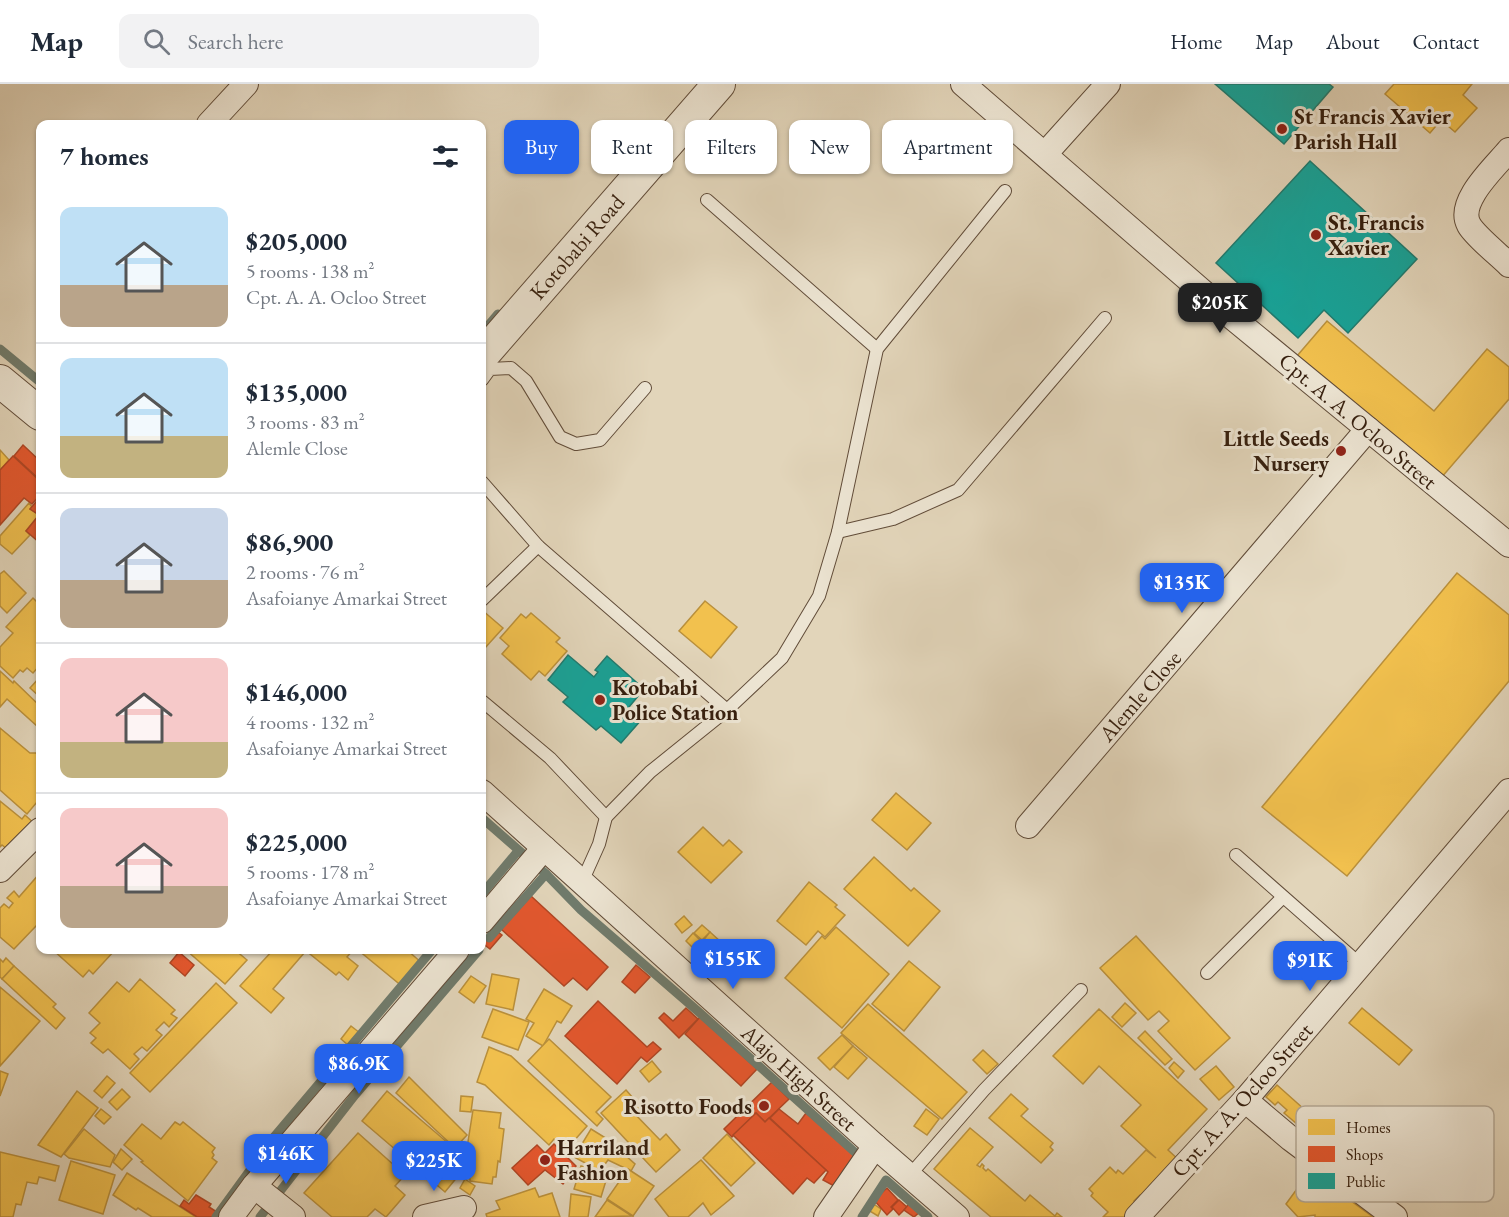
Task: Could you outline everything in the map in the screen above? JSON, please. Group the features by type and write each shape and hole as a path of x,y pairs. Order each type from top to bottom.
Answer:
{"street":[{"path":"213,120 246,84"},
{"name":"Kotobabi Road","path":"486,351 719,84"},
{"name":"Cpt. A. A. Ocloo Street","path":"963,84 1233,318 1509,545"},
{"path":"1045,154 1108,84"},
{"path":"1509,150 1468,199 1465,213 1469,225 1509,265"},
{"path":"0,381 36,411"},
{"name":"Alemle Close","path":"1028,826 1368,429"},
{"name":"Cpt. A. A. Ocloo Street","path":"1137,1217 1245,1100 1509,791"},
{"name":"Alajo High Street","path":"486,796 957,1217"},
{"path":"0,870 36,834"},
{"path":"486,916 544,848"},
{"path":"231,1217 254,1186 454,954"},
{"path":"1245,1100 1296,1143"},
{"path":"826,1217 875,1146"},
{"path":"254,1186 293,1217"},
{"path":"1375,1202 1395,1217"},
{"path":"425,1217 464,1208"}],"lane":[{"path":"582,882 599,844 606,817 650,772 727,710 782,658 819,596 838,532 877,349 1005,191"},
{"path":"707,200 877,349"},
{"path":"838,532 893,519 958,490 1105,318"},
{"path":"486,374 490,369 512,368 526,381 560,438 576,444 600,440 645,388"},
{"path":"486,487 538,546 727,710"},
{"path":"486,596 538,546"},
{"path":"486,703 550,758 606,817"},
{"path":"1236,855 1361,965"},
{"path":"1207,973 1283,897"},
{"path":"909,1176 984,1090 1081,990"}],"building: Homes":[{"path":"1394,84 1472,84 1463,95 1477,108 1455,132 1441,120 1430,133 1385,94"},
{"path":"1327,321 1434,411 1487,349 1509,367 1509,399 1441,478 1297,356"},
{"path":"0,450 9,460 0,470"},
{"path":"29,503 32,507 30,509 36,513 36,519 26,531 30,535 12,554 0,544 0,536"},
{"path":"4,571 26,593 7,613 0,606 0,574"},
{"path":"1457,573 1509,615 1509,681 1347,876 1262,807"},
{"path":"33,598 36,601 36,670 33,673 27,668 23,672 20,670 13,678 0,666 0,647 13,633 6,627"},
{"path":"705,601 737,627 711,658 679,631"},
{"path":"486,613 503,628 486,647"},
{"path":"531,613 560,638 556,642 567,651 545,676 539,671 531,680 502,654 509,646 500,638 521,614 526,618"},
{"path":"0,671 36,702 36,725 7,699 0,707"},
{"path":"36,681 36,693 30,688"},
{"path":"0,728 30,753 36,753 36,803 27,814 0,790"},
{"path":"896,793 931,823 907,850 872,820"},
{"path":"0,801 22,819 25,815 36,825 12,853 2,845 0,847"},
{"path":"703,827 723,846 729,840 742,852 711,883 678,852"},
{"path":"874,857 911,891 914,888 940,911 908,946 844,889"},
{"path":"36,878 36,926 14,949 0,937 0,908 4,904 9,908 13,903 7,898 14,891 19,897"},
{"path":"809,882 837,905 835,907 845,915 825,937 818,931 806,945 777,921"},
{"path":"684,916 692,925 682,933 675,924"},
{"path":"702,925 710,932 702,940 694,933"},
{"path":"836,927 889,974 842,1028 785,978 822,936 825,939"},
{"path":"710,932 721,942 703,962 693,953"},
{"path":"693,933 700,940 692,947 686,941"},
{"path":"1136,936 1230,1038 1195,1070 1158,1031 1169,1021 1159,1011 1148,1020 1100,968"},
{"path":"57,954 111,954 93,974 89,970 83,977"},
{"path":"191,954 240,954 247,960 225,984"},
{"path":"269,954 303,954 273,989 284,998 271,1013 240,986"},
{"path":"310,954 350,954 347,957 358,966 348,980 339,972 336,975"},
{"path":"363,954 412,954 423,964 403,987"},
{"path":"6,958 14,966 2,979 0,959 3,962"},
{"path":"909,961 940,987 904,1031 872,1004"},
{"path":"14,966 56,1004 53,1007 65,1018 56,1029 2,979"},
{"path":"492,974 519,979 513,1010 486,1004"},
{"path":"471,976 486,986 474,1003 459,992"},
{"path":"140,979 175,1010 171,1014 177,1018 169,1027 164,1022 156,1030 162,1035 147,1051 142,1047 134,1054 139,1059 130,1069 108,1049 103,1053 91,1043 96,1038 90,1033 100,1023 89,1013 117,982 129,992"},
{"path":"216,983 237,1003 150,1092 130,1073"},
{"path":"0,987 40,1021 0,1066"},
{"path":"544,989 572,1006 561,1023 557,1021 543,1046 526,1036 534,1023 526,1019"},
{"path":"1125,1003 1136,1013 1122,1027 1112,1017"},
{"path":"868,1004 967,1092 942,1119 841,1033"},
{"path":"1362,1008 1412,1050 1399,1065 1349,1023"},
{"path":"493,1009 529,1022 518,1050 482,1037"},
{"path":"1099,1009 1207,1109 1168,1150 1180,1161 1147,1201 1140,1195 1134,1201 1138,1205 1126,1217 1103,1217 1108,1212 1091,1196 1093,1193 1089,1189 1110,1167 1116,1173 1118,1170 1123,1174 1146,1150 1156,1158 1121,1126 1141,1105 1099,1066 1083,1084 1053,1056"},
{"path":"351,1026 360,1033 349,1046 341,1039"},
{"path":"1145,1031 1172,1059 1165,1065 1138,1038"},
{"path":"842,1035 853,1046 830,1070 818,1058"},
{"path":"549,1039 611,1097 596,1112 603,1119 597,1126 528,1061"},
{"path":"853,1046 867,1058 848,1079 834,1067"},
{"path":"489,1047 511,1056 587,1126 566,1150 554,1139 549,1145 485,1085 477,1082"},
{"path":"983,1050 998,1064 987,1074 973,1060"},
{"path":"652,1061 661,1072 649,1082 640,1071"},
{"path":"1174,1062 1184,1071 1178,1078 1169,1068"},
{"path":"1216,1066 1234,1087 1219,1100 1200,1079"},
{"path":"0,1071 8,1074 0,1096"},
{"path":"107,1076 115,1083 102,1098 94,1091"},
{"path":"409,1077 467,1135 455,1148 396,1093"},
{"path":"1277,1085 1301,1106 1296,1106 1296,1123 1284,1113 1287,1110 1278,1102 1275,1105 1266,1097"},
{"path":"122,1089 130,1097 117,1110 109,1102"},
{"path":"626,1090 640,1106 633,1112 660,1140 666,1134 680,1150 656,1172 601,1113"},
{"path":"77,1091 98,1108 61,1157 38,1145"},
{"path":"387,1091 455,1149 443,1163 458,1176 445,1192 362,1121"},
{"path":"1011,1094 1028,1109 1021,1116 1053,1143 1050,1147 1053,1150 1041,1163 989,1118"},
{"path":"461,1096 473,1097 471,1112 460,1111"},
{"path":"101,1109 111,1117 104,1124 95,1116"},
{"path":"926,1109 939,1119 927,1135 914,1126"},
{"path":"473,1110 501,1113 499,1128 504,1129 500,1162 498,1161 496,1177 493,1177 492,1184 470,1181 466,1178 470,1148 467,1148"},
{"path":"175,1122 180,1125 183,1122 215,1148 212,1158 217,1162 188,1201 124,1145 142,1124 161,1139"},
{"path":"970,1128 993,1147 977,1165 980,1167 982,1164 986,1171 988,1169 1025,1201 1030,1195 1055,1216 1057,1213 1062,1217 991,1217 934,1169"},
{"path":"84,1129 115,1155 110,1167 69,1158 64,1154"},
{"path":"591,1129 617,1145 616,1147 635,1164 631,1171 608,1160 600,1171 574,1157"},
{"path":"358,1133 405,1175 395,1186 405,1195 386,1217 375,1209 367,1217 332,1217 304,1193"},
{"path":"727,1134 755,1163 731,1186 703,1158"},
{"path":"121,1149 132,1159 122,1170 113,1162"},
{"path":"0,1152 59,1166 55,1181 39,1177 37,1184 27,1182 21,1205 16,1204 13,1217 0,1217"},
{"path":"701,1160 734,1196 711,1215 703,1203 688,1217 669,1217 655,1199"},
{"path":"71,1161 115,1175 103,1214 59,1200"},
{"path":"581,1166 608,1174 601,1197 574,1189"},
{"path":"628,1169 654,1186 633,1216 607,1199"},
{"path":"127,1173 196,1217 152,1217 138,1208 136,1210 113,1195"},
{"path":"465,1179 475,1186 470,1195 460,1188"},
{"path":"535,1188 539,1197 552,1193 560,1217 487,1217 486,1214 500,1209 496,1201"},
{"path":"1296,1190 1296,1202 1352,1202 1373,1217 1315,1217 1315,1215 1298,1217 1286,1204"},
{"path":"571,1194 591,1197 588,1217 569,1217"},
{"path":"607,1200 632,1216 595,1217"},
{"path":"872,1203 881,1209 878,1216 868,1210"}],"building: Shops":[{"path":"23,445 36,457 36,476 14,456"},
{"path":"13,456 36,477 36,500 32,504 24,498 0,525 0,470"},
{"path":"36,502 36,513 30,509"},
{"path":"36,519 36,540 26,531"},
{"path":"531,896 608,967 587,990 573,978 564,986 501,929"},
{"path":"494,929 502,935 490,949 486,946 486,938"},
{"path":"177,954 181,954 194,965 185,976 170,963"},
{"path":"636,965 650,977 635,993 622,982"},
{"path":"598,1001 647,1047 653,1042 661,1049 647,1062 641,1057 617,1084 565,1036"},
{"path":"686,1008 698,1019 679,1038 659,1018 664,1013 673,1021"},
{"path":"700,1017 757,1069 741,1086 685,1034"},
{"name":"Risotto Foods","path":"772,1082 789,1099 765,1122 756,1113 732,1137 724,1129"},
{"path":"779,1109 798,1124 806,1113 856,1155 836,1187 823,1180 828,1172 770,1118"},
{"path":"756,1113 765,1122 769,1118 826,1170 814,1183 807,1178 793,1194 733,1135"},
{"name":"Harriland Fashion","path":"554,1144 576,1166 563,1184 545,1170 528,1185 512,1168 537,1145 545,1153"},
{"path":"887,1188 898,1200 887,1215 874,1200"},
{"path":"196,1195 211,1204 209,1207 217,1212 214,1217 197,1217 180,1206 184,1200 189,1204"},
{"path":"899,1200 907,1207 899,1215 892,1207"},
{"path":"911,1201 921,1211 914,1217 904,1210"}],"building: Public":[{"name":"St Francis Xavier Parish Hall","path":"1215,84 1329,84 1333,87 1284,144"},
{"name":"St. Francis Xavier","path":"1310,161 1417,259 1348,333 1324,310 1298,338 1216,263"},
{"name":"Kotobabi Police Station","path":"568,655 594,677 598,672 595,670 607,656 644,689 629,707 642,719 621,743 601,726 596,730 563,702 568,697 548,680"}],"waterway":[{"path":"486,328 498,314"},
{"path":"0,349 36,379"},
{"path":"486,822 546,874 581,910 858,1155 855,1161"},
{"path":"486,889 518,851"},
{"path":"489,938 546,874"},
{"path":"216,1217 274,1137 429,954"},
{"path":"260,1217 355,1095 476,954"},
{"path":"862,1217 886,1180 928,1217"}],"place":[{"name":"St Francis Xavier Parish Hall","path":"1282,129"},
{"name":"St. Francis Xavier","path":"1316,235"},
{"name":"Little Seeds Nursery","path":"1341,451"},
{"name":"Kotobabi Police Station","path":"600,700"},
{"name":"Risotto Foods","path":"764,1106"},
{"name":"Harriland Fashion","path":"545,1160"}]}
